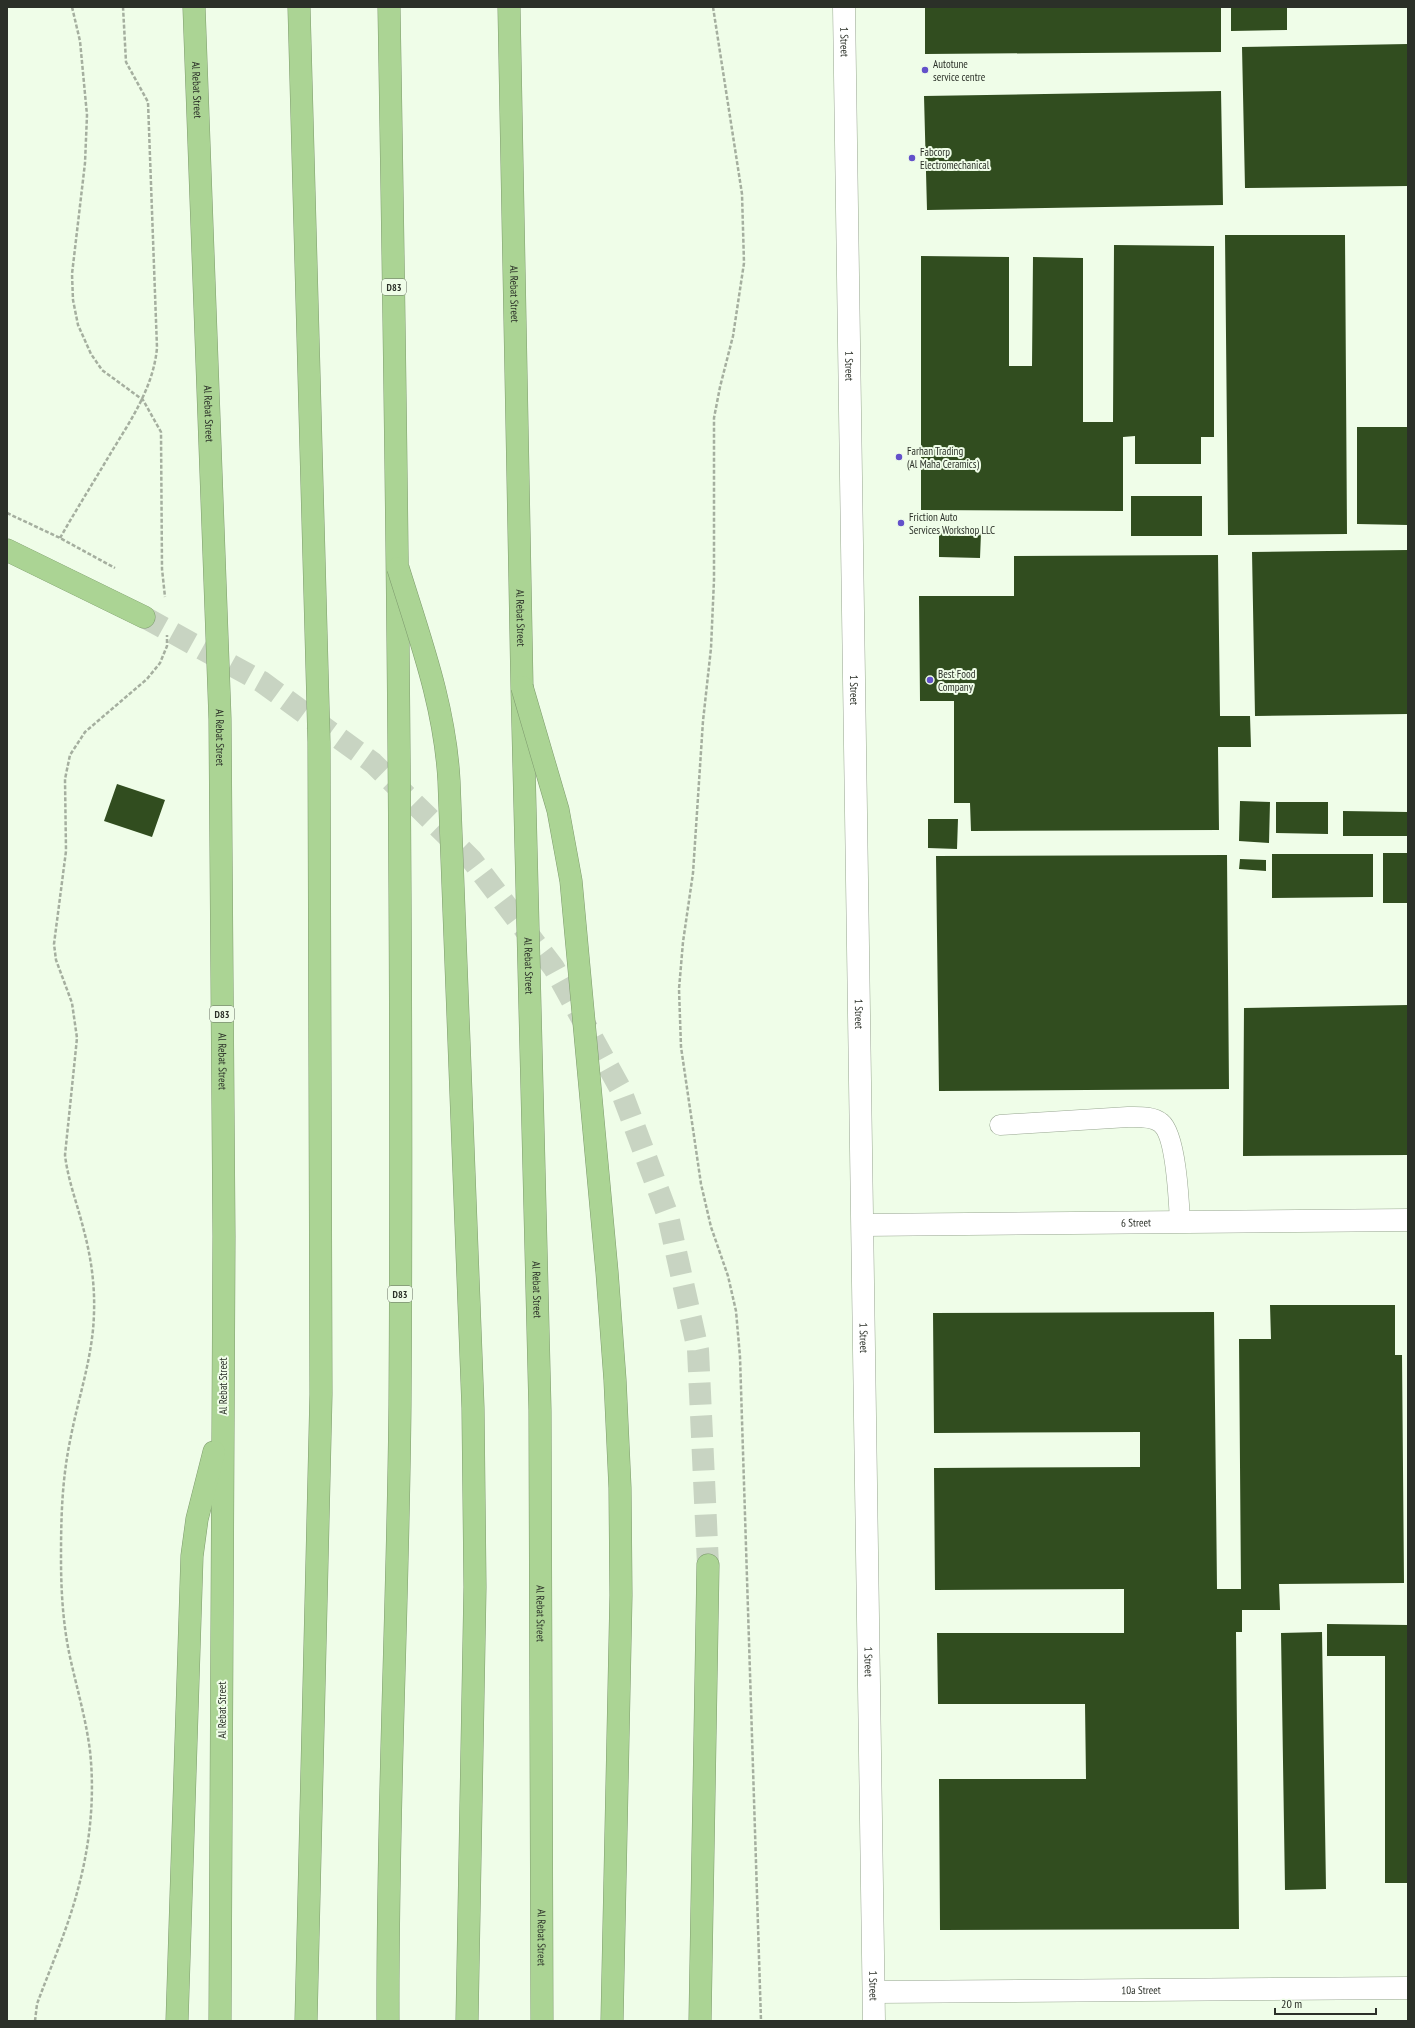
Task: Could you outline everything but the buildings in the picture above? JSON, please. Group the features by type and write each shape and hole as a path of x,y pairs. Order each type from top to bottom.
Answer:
{"highway":[{"name":"Al Rebat Street","path":"194,7 220,719 224,1228 220,2021"},
{"path":"299,7 319,758 321,1394 306,2021"},
{"name":"D83","path":"388,7 398,568 400,1406 388,2021"},
{"name":"Al Rebat Street","path":"509,7 522,687 540,1394 542,2021"},
{"path":"7,550 144,617"},
{"path":"398,568 439,700 448,752 473,1408 475,1587 467,2021"},
{"path":"522,687 558,810 571,881 608,1272 620,1488 621,1595 612,2021"},
{"path":"177,2021 192,1556 197,1520 222,1420"},
{"path":"700,2021 708,1565"}],"street":[{"name":"1 Street","path":"844,7 874,2021"},
{"name":"6 Street","path":"863,1225 1408,1220"},
{"name":"10a Street","path":"874,1992 1408,1988"}],"lane":[{"path":"1000,1125 1128,1117 1147,1117 1161,1123 1168,1134 1175,1169 1180,1222"}],"path":[{"path":"72,7 80,42 88,115 85,163 72,274 73,300 78,325 90,354 102,370 143,400 161,432 162,570 165,603"},
{"path":"60,538 143,400 153,374 157,348 148,102 126,62 123,7"},
{"path":"713,7 742,194 744,263 734,336 720,387 714,418 714,580 711,648 703,721 692,874 683,942 679,989 681,1047 701,1184 711,1226 728,1276 736,1311 740,1357 761,2021"},
{"path":"7,512 60,538 119,570"},
{"path":"158,592 165,596"},
{"path":"35,2021 37,2004 78,1890 88,1840 92,1785 90,1751 84,1716 70,1655 62,1605 62,1492 71,1436 91,1354 94,1312 92,1268 65,1155 77,1038 72,1003 56,960 54,944 66,852 65,779 70,755 85,732 147,679 160,663 167,646 166,632"}],"tunnel":[{"path":"144,617 262,682 373,763 471,859 554,968 620,1088 668,1216 698,1350 708,1565"}],"place":[{"name":"Autotune service centre","path":"925,70"},
{"name":"Fabcorp Electromechanical","path":"912,158"},
{"name":"Farhan Trading (Al Maha Ceramics)","path":"899,457"},
{"name":"Friction Auto Services Workshop LLC","path":"901,523"},
{"name":"Best Food Company","path":"930,680"}]}
